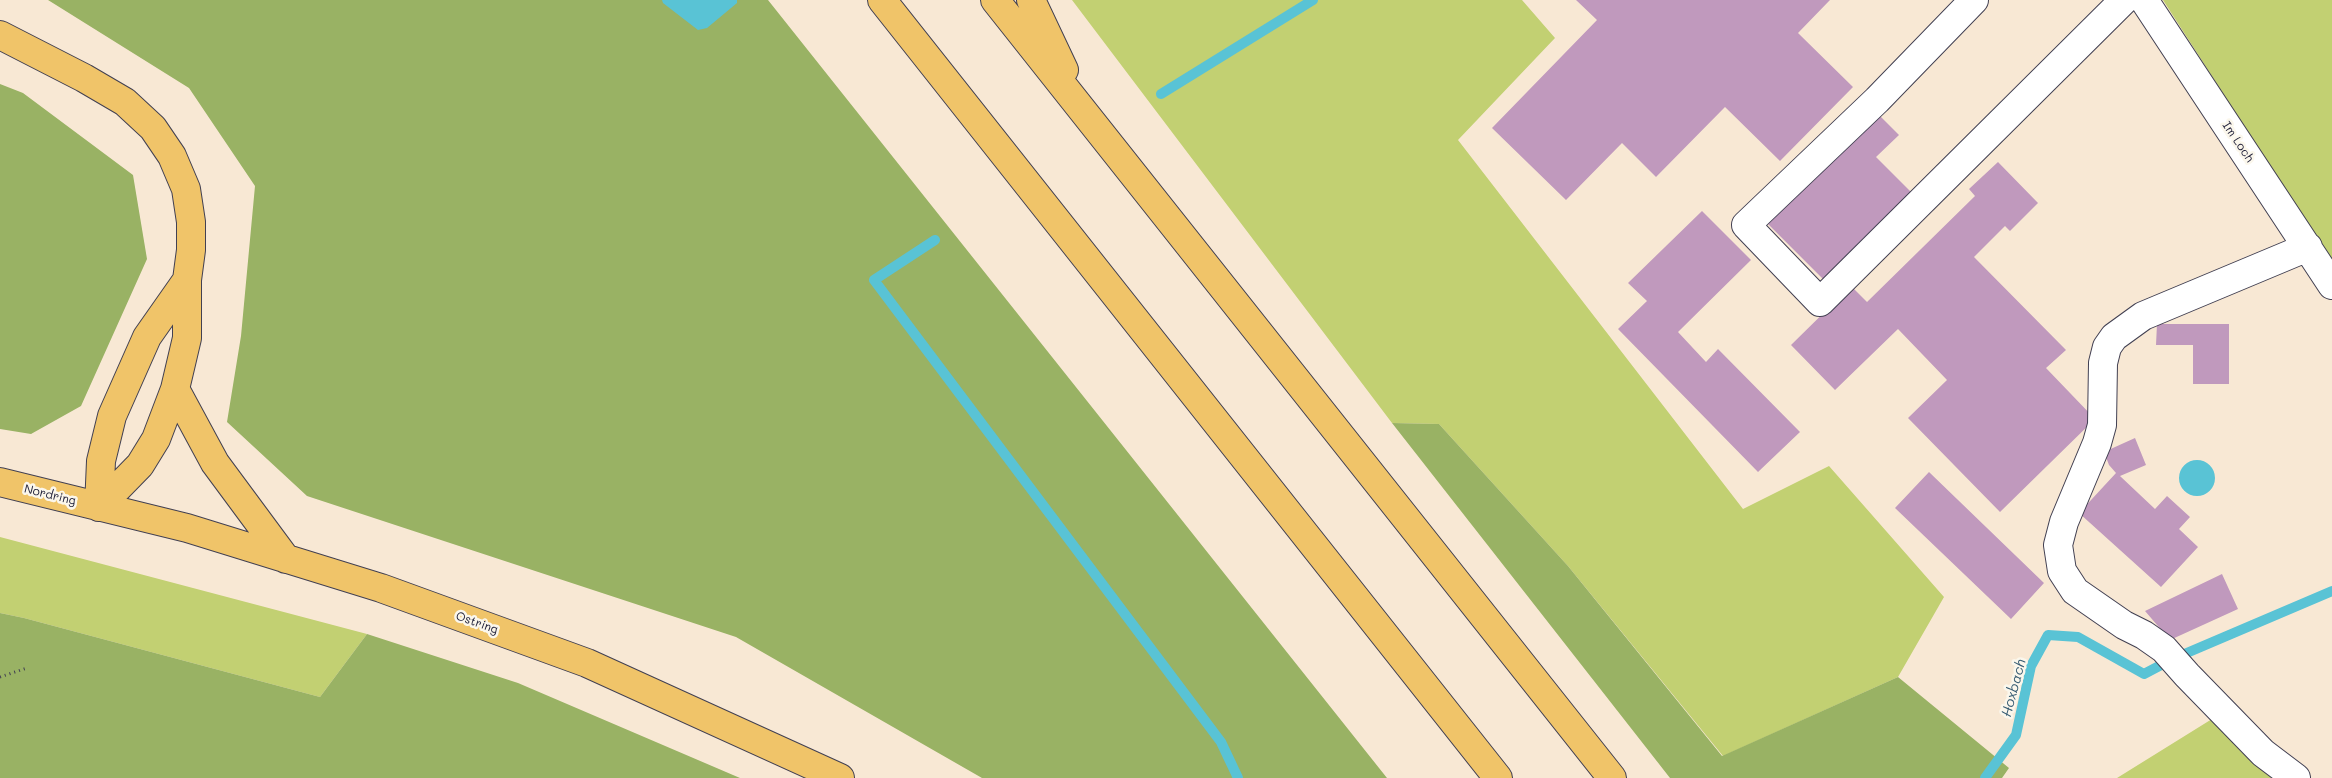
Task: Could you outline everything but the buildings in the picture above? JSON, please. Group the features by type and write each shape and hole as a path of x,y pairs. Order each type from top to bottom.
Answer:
{"main road":[{"path":"882,0 1498,778"},
{"path":"995,0 1612,778"},
{"path":"1031,0 1084,112"},
{"path":"0,35 84,78 125,102 153,128 172,156 186,189 191,222 192,250 187,280 187,338 175,390 156,439 140,465 99,507"},
{"path":"99,507 101,461 112,416 147,337 187,280"},
{"path":"175,390 214,463 286,559"},
{"name":"Nordring","path":"0,482 99,507"},
{"name":"Ostring","path":"99,507 187,528 381,588 587,663 840,778"}],"street":[{"path":"1974,0 1877,100 1746,225 1820,302 2124,0"},
{"name":"Im Loch","path":"2144,0 2332,285"},
{"path":"2296,778 2263,753 2200,689 2164,649 2144,635 2124,625 2075,591 2062,571 2058,545 2064,522 2098,443 2102,425 2103,363 2107,347 2114,337 2143,316 2308,246"}],"path":[{"path":"0,677 27,668"}],"green space":[{"path":"48,0 768,0 1387,778 982,778 736,637 307,496 227,422 241,336 255,186 189,88"},
{"path":"1072,0 1522,0 1555,38 1458,140 1743,509 1829,466 1944,597 1898,677 1723,756 1568,566 1439,424 1392,423"},
{"path":"2163,0 2332,0 2332,263"},
{"path":"0,84 23,93 133,175 147,259 81,406 31,434 0,429"},
{"path":"1392,423 1439,424 1568,566 1722,756 1898,677 2009,768 2002,778 1670,778"},
{"path":"0,537 367,634 320,697 0,613"},
{"path":"0,613 320,697 367,634 518,683 740,778 0,778"},
{"path":"2212,719 2272,778 2117,778"}],"water":[{"path":"662,0 737,0 737,3 707,28 698,30 663,3"},
{"path":"2197,460 2204,461 2210,465 2214,471 2214,485 2210,491 2204,495 2197,496 2190,495 2184,491 2180,485 2179,478 2180,471 2184,465 2190,461"}],"waterway":[{"path":"1161,94 1313,0"},
{"path":"935,240 874,280 1221,742 1238,778"},
{"name":"Hoxbach","path":"2182,655 2332,591"},
{"name":"Hoxbach","path":"1985,778 2016,735 2031,666 2048,635 2078,637 2144,674 2163,664"}]}
